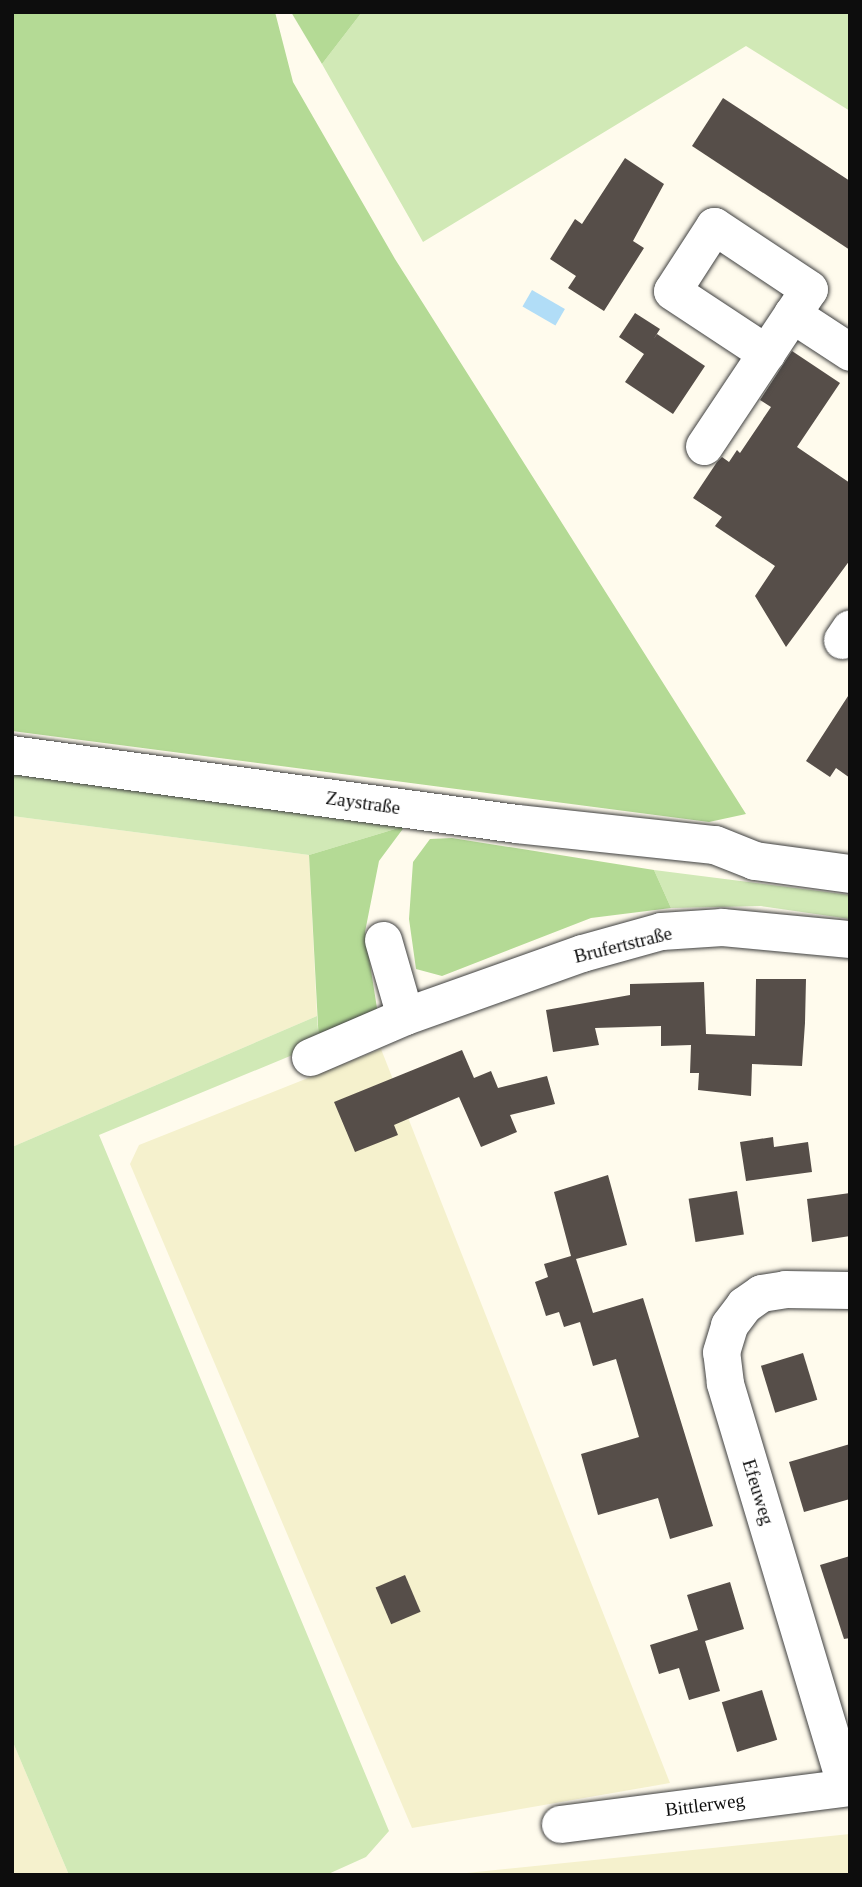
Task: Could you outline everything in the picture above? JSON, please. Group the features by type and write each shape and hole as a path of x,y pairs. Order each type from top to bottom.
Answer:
{"street":[{"path":"704,446 766,353 792,314 808,289 714,226 672,290 766,353"},
{"path":"792,314 850,352"},
{"name":"Zaystraße","path":"12,755 517,824 715,845 755,861 850,874"},
{"name":"Zaystraße","path":"715,845 754,837 850,847"},
{"name":"Brufertstraße","path":"310,1057 405,1016 582,953 661,931 722,927 850,939"},
{"path":"383,940 405,1016"},
{"name":"Efeuweg","path":"848,1787 725,1383 721,1353 729,1325 744,1305 761,1293 785,1289 850,1290"},
{"name":"Bittlerweg","path":"560,1824 848,1787"}],"shaded area":[{"path":"12,816 309,855 317,1016 12,1147"},
{"path":"381,1049 670,1783 412,1828 130,1164 139,1145"},
{"path":"12,1740 69,1875 12,1875"},
{"path":"850,1834 850,1875 452,1875 457,1874"}],"green space":[{"path":"12,12 275,12 293,82 395,259 746,814 709,822 12,731"},
{"path":"291,12 362,12 322,64"},
{"path":"362,12 850,12 850,111 746,46 423,242 322,64"},
{"path":"12,771 405,826 309,855 12,816"},
{"path":"405,826 379,861 365,932 379,1021 319,1044 309,855"},
{"path":"452,838 654,870 671,908 591,918 442,976 416,969 409,919 413,862 430,839"},
{"path":"654,870 850,895 850,919 761,906 671,908"},
{"path":"317,1016 319,1044 99,1135 389,1831 366,1857 326,1875 69,1875 12,1740 12,1147"}],"water":[{"path":"532,290 565,309 555,325 522,306"}],"building":[{"path":"723,98 850,181 850,250 692,146"},
{"path":"625,158 664,184 633,241 644,248 604,311 568,288 576,276 550,259 575,219 582,224"},
{"path":"635,313 660,329 653,340 657,334 705,366 673,414 625,382 644,354 619,337"},
{"path":"792,351 840,383 797,447 850,483 850,560 786,647 755,596 775,566 715,526 722,517 693,498 722,457 729,462 737,450 740,453 771,407 760,400"},
{"path":"850,693 850,778 836,768 830,777 806,761"},
{"path":"756,979 806,979 805,1023 802,1066 752,1064 751,1096 698,1090 699,1073 690,1073 691,1045 661,1046 661,1026 595,1028 599,1045 553,1052 546,1010 630,995 630,984 704,982 706,1034 755,1036"},
{"path":"462,1050 474,1078 491,1071 498,1088 547,1076 555,1104 510,1115 517,1132 481,1147 459,1097 394,1125 398,1135 355,1152 334,1102"},
{"path":"773,1137 774,1147 808,1142 812,1172 746,1181 740,1142"},
{"path":"608,1175 627,1245 576,1259 593,1313 643,1298 713,1526 670,1539 658,1498 598,1515 581,1454 639,1437 616,1359 593,1366 580,1322 564,1327 559,1312 546,1316 535,1282 548,1277 544,1264 571,1256 554,1192"},
{"path":"737,1191 744,1234 695,1242 689,1199"},
{"path":"850,1193 850,1236 812,1242 807,1199"},
{"path":"803,1353 817,1400 775,1413 761,1366"},
{"path":"850,1444 850,1499 804,1512 789,1462"},
{"path":"850,1556 850,1638 844,1639 820,1565"},
{"path":"405,1575 421,1612 391,1624 376,1588"},
{"path":"730,1582 744,1629 705,1641 720,1691 689,1700 679,1668 659,1674 650,1645 698,1630 687,1595"},
{"path":"762,1690 777,1740 737,1752 722,1702"}]}
